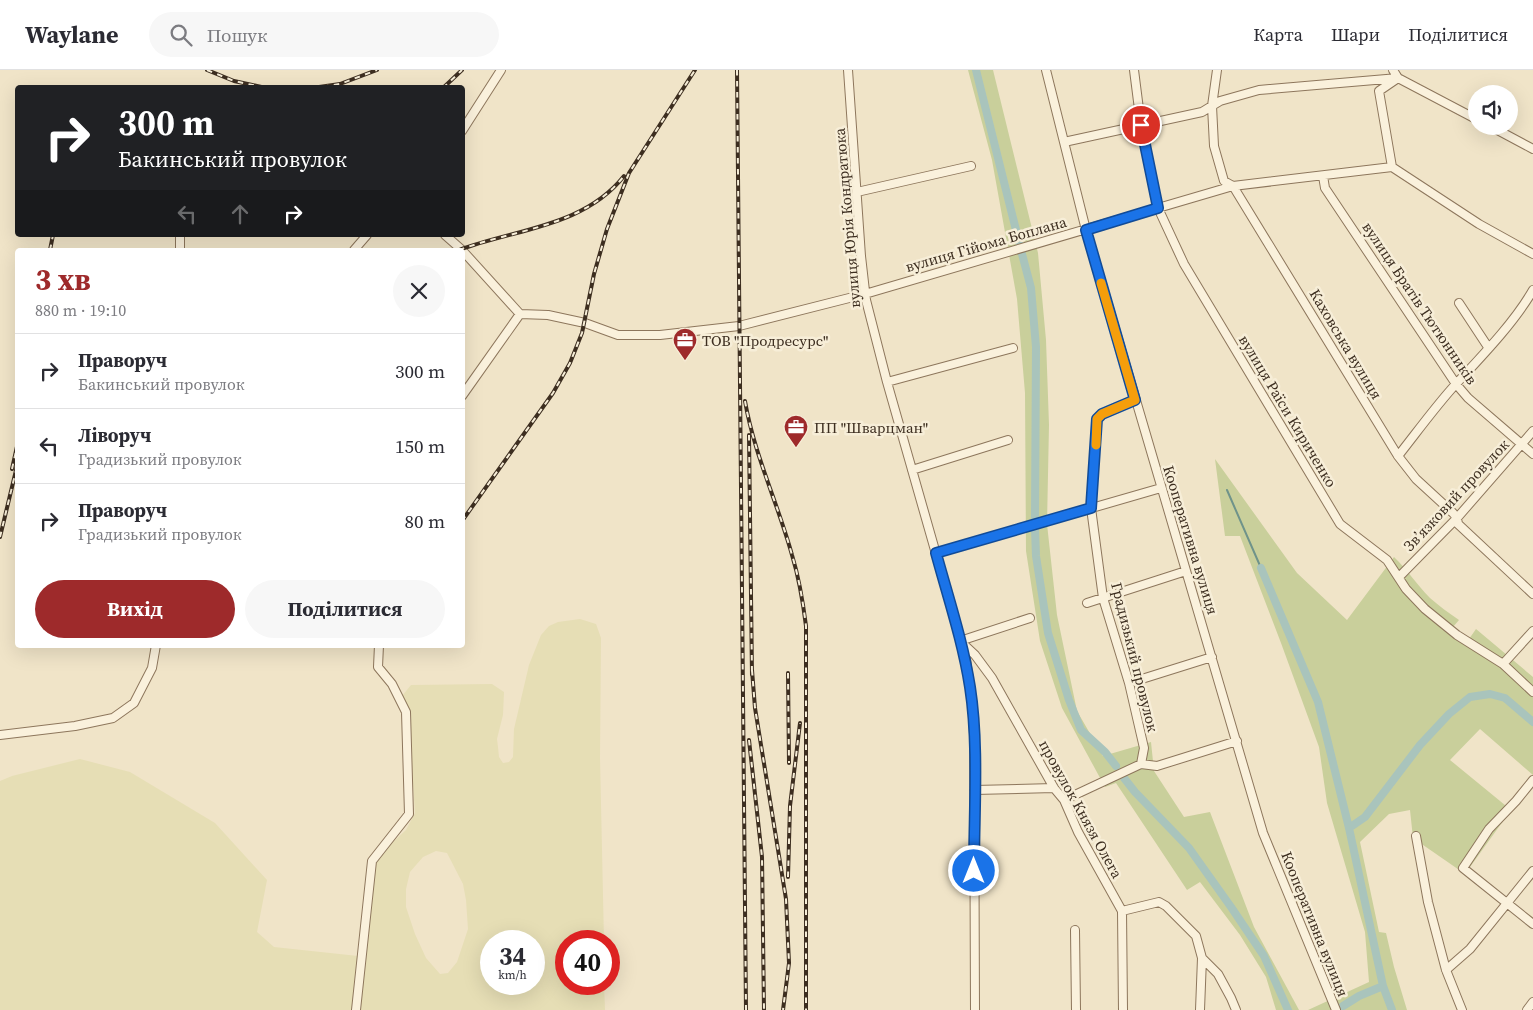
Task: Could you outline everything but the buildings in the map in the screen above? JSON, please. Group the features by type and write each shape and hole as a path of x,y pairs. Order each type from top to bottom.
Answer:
{"street":[{"path":"465,126 501,70"},
{"name":"вулиця Юрія Кондратюка","path":"849,70 865,294 887,382 966,659 973,711 975,1010"},
{"name":"Кооперативна вулиця","path":"1046,70 1086,230 1263,833 1336,1010"},
{"name":"вулиця Раїси Кириченко","path":"1134,70 1141,125 1158,208 1184,264 1340,524 1386,560 1406,589 1425,609 1457,635 1502,664 1533,692"},
{"name":"Каховська вулиця","path":"1217,70 1212,106 1214,146 1224,181 1233,186 1398,456 1416,479 1457,518 1458,524 1533,594"},
{"path":"1393,70 1398,78 1468,115"},
{"path":"1064,142 1202,112 1220,101 1259,90 1398,78"},
{"path":"1398,78 1379,91 1392,167 1479,224 1533,254"},
{"path":"1507,135 1533,149"},
{"path":"857,192 971,166"},
{"name":"вулиця Гійома Боплана","path":"520,314 576,321 618,335 660,335 739,326 865,294 1233,186 1392,167"},
{"name":"вулиця Братів Тютюнників","path":"1323,176 1325,188 1456,384 1468,398 1533,454"},
{"path":"356,248 366,237"},
{"path":"447,237 460,248"},
{"path":"465,253 520,314 465,392"},
{"path":"1398,456 1437,406 1479,361 1488,347 1524,306 1533,290"},
{"path":"1458,303 1488,347"},
{"path":"887,382 1013,348"},
{"name":"Градизький провулок","path":"1135,400 1102,414 1097,419 1091,508 1103,598 1129,683 1144,748 1142,764"},
{"name":"Звʼязковий провулок","path":"1398,577 1457,518 1533,431"},
{"path":"912,470 1008,440"},
{"path":"936,553 1161,488"},
{"path":"1087,603 1186,572"},
{"path":"960,641 1030,618"},
{"path":"1502,664 1533,632"},
{"name":"провулок Князя Олега","path":"960,641 975,655 992,678 1054,788 1064,800 1078,832 1122,911 1123,1010"},
{"path":"0,735 75,726 113,718 134,703 152,668 155,648"},
{"path":"356,1010 372,861 410,814 406,712 392,684 378,667 379,648"},
{"path":"1129,683 1212,657"},
{"path":"1064,800 1142,764 1157,766 1237,741"},
{"path":"1533,780 1489,829 1463,868 1533,924"},
{"path":"974,790 1054,788"},
{"path":"1416,836 1428,902 1446,970 1462,1010"},
{"path":"1446,970 1470,949 1533,871"},
{"path":"1122,911 1158,902 1166,906 1196,936 1202,958 1200,1010"},
{"path":"1075,930 1076,1010"},
{"path":"1202,958 1218,974 1236,1010"},
{"path":"1527,1010 1533,1002"}],"shaded area":[{"path":"580,619 596,624 601,638 600,758 604,930 555,930 555,995 604,995 605,1010 0,1010 0,781 12,776 80,759 130,772 215,823 267,880 257,932 274,947 358,956 367,931 372,861 406,830 415,813 408,711 402,696 411,685 492,684 504,692 503,715 497,739 499,757 503,763 509,762 513,757 514,729 529,665 541,635 549,626 558,622","holes":["436,851 447,853 463,884 468,929 457,962 448,973 440,974 426,958 415,934 406,907 406,889 410,872 423,857"]}],"green space":[{"path":"968,70 993,70 1038,253 1046,340 1049,425 1047,524 1057,615 1077,711 1103,756 1151,742 1154,771 1184,817 1210,812 1254,927 1299,1010 1276,1010 1266,977 1240,935 1200,882 1187,890 1116,783 1105,787 1062,708 1040,641 1026,551 1025,393 1017,299 992,160"},
{"path":"1215,459 1297,573 1347,620 1394,557 1430,598 1459,620 1453,627 1469,639 1476,629 1533,677 1533,775 1480,729 1450,760 1511,810 1465,874 1413,838 1410,810 1389,814 1360,842 1379,932 1386,933 1407,1010 1308,1010 1369,982 1365,932 1327,803 1319,747 1240,536 1225,536"}],"waterway":[{"path":"976,70 1019,242"},
{"path":"1022,254 1031,288 1036,347 1035,517"},
{"path":"1227,490 1261,568"},
{"path":"1035,529 1036,556 1048,633 1069,700 1081,730 1105,752 1116,766"},
{"path":"1261,568 1318,702 1349,828 1383,986 1392,1010"},
{"path":"1349,828 1365,817 1420,745 1449,714 1470,697 1490,694 1505,698 1533,722"},
{"path":"1124,778 1189,848 1231,907 1264,956 1288,1010"},
{"path":"1343,1006 1359,996 1383,986"}],"railway":[{"path":"207,70 234,81 252,85"},
{"path":"333,85 377,70"},
{"path":"446,85 462,70"},
{"path":"465,517 553,393 570,363 582,333 594,274 607,229 629,173 695,70"},
{"path":"737,70 746,1010"},
{"path":"465,248 569,216 589,206 608,193 624,176"},
{"path":"50,248 53,237"},
{"path":"745,401 760,460 794,564 806,626 806,1010"},
{"path":"749,435 752,675"},
{"path":"12,469 15,456"},
{"path":"0,537 15,474"},
{"path":"752,670 755,708 786,899 789,963 783,1010"},
{"path":"788,673 789,763"},
{"path":"788,877 790,806 800,723"},
{"path":"749,740 762,857 764,1010"}],"slow traffic":[{"path":"1096,445 1097,419 1102,414 1135,400 1101,283"}],"place":[{"name":"ТОВ \"Продресурс\"","path":"685,361"},
{"name":"ПП \"Шварцман\"","path":"796,448"}],"route":[{"path":"974,871 973,711 966,659 936,553 1091,508 1097,419 1102,414 1135,400 1086,230 1158,208 1141,125"}]}
